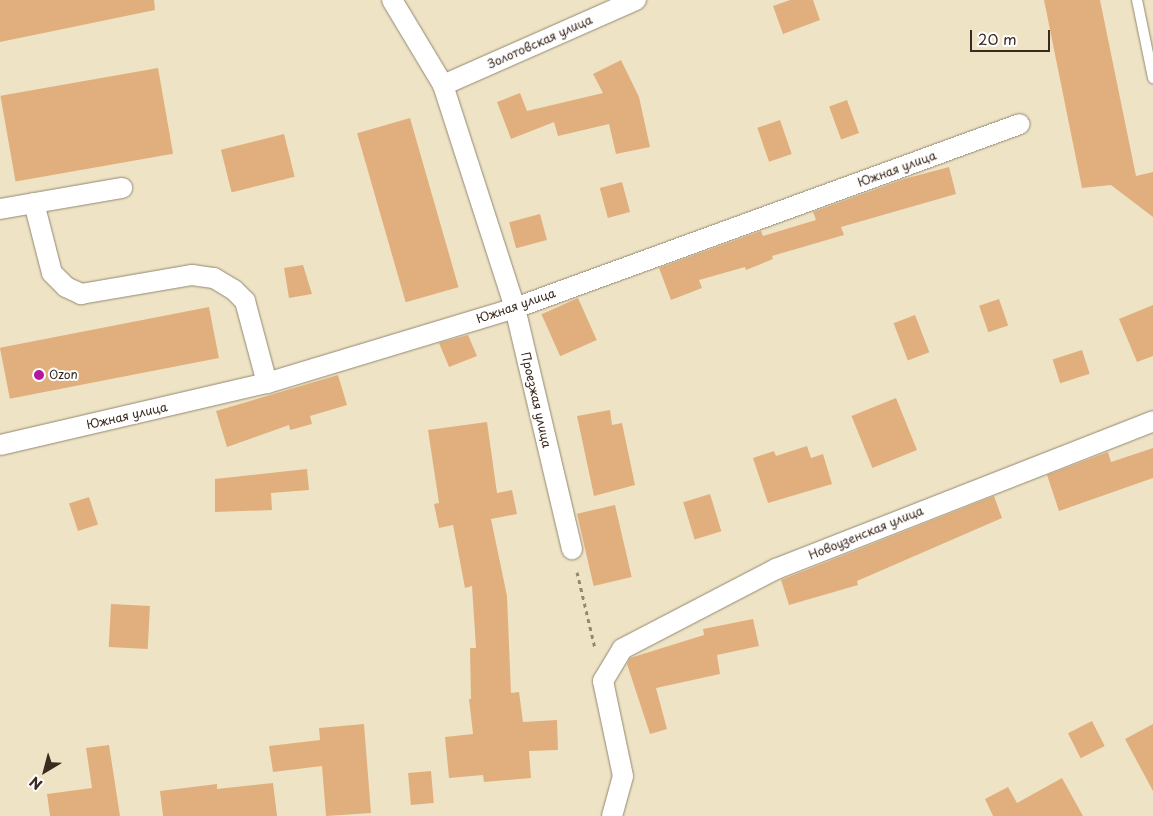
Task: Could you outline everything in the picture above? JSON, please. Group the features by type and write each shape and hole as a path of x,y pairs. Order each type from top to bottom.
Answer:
{"street":[{"name":"Проезжая улица","path":"392,0 443,85 514,308 572,549"},
{"name":"Золотовская улица","path":"443,85 636,0"},
{"name":"Южная улица","path":"0,445 267,383 514,308 1020,124"},
{"path":"0,209 122,188"},
{"path":"34,203 52,273 66,286 81,294 192,275 214,278 234,290 245,301 267,383"},
{"name":"Новоузенская улица","path":"603,681 622,649 776,569 1153,421"},
{"path":"603,681 623,776 612,816"}],"lane":[{"path":"1137,0 1153,78"}],"path":[{"path":"572,549 603,681"}],"building":[{"path":"0,0 154,0 155,10 0,42"},
{"path":"790,0 813,0 820,20 783,34 773,6"},
{"path":"1044,0 1100,0 1136,176 1153,172 1153,217 1111,185 1082,188"},
{"path":"621,60 639,97 650,147 616,154 609,124 558,136 554,122 511,139 497,102 520,93 527,111 603,93 593,74"},
{"path":"158,68 173,154 16,181 0,96"},
{"path":"847,100 859,133 841,139 829,106"},
{"path":"410,118 459,287 406,302 357,133"},
{"path":"780,120 792,154 769,162 757,128"},
{"path":"284,134 295,177 232,192 221,150"},
{"path":"949,167 956,194 841,227 844,235 772,256 773,259 746,270 745,267 699,280 702,288 671,300 659,268 761,231 763,236 816,220 813,212 904,179"},
{"path":"622,182 630,212 608,218 600,188"},
{"path":"540,214 547,240 516,248 509,222"},
{"path":"303,265 312,294 289,298 284,268"},
{"path":"578,298 597,340 560,356 541,314"},
{"path":"999,299 1008,325 988,332 979,306"},
{"path":"1153,305 1153,356 1137,362 1119,319"},
{"path":"209,307 219,358 10,399 0,348"},
{"path":"915,315 929,352 908,361 894,323"},
{"path":"468,335 477,356 449,367 439,343"},
{"path":"1082,350 1090,374 1060,383 1053,360"},
{"path":"338,375 347,405 310,416 312,424 290,430 289,425 227,447 216,411"},
{"path":"896,398 917,450 872,468 851,416"},
{"path":"610,410 612,425 622,423 635,485 594,496 577,416"},
{"path":"487,422 497,493 512,490 517,514 491,519 507,596 511,693 519,692 523,722 557,720 558,750 529,751 531,778 484,782 483,775 449,778 445,737 473,734 469,699 471,699 470,648 476,648 472,586 465,588 453,525 439,528 434,504 439,503 428,430"},
{"path":"807,446 811,458 823,454 832,484 768,503 753,458 774,451 776,456"},
{"path":"1153,448 1153,478 1059,511 1047,475 1108,452 1111,462"},
{"path":"307,469 309,490 271,493 272,510 215,512 215,479"},
{"path":"710,494 721,531 695,539 683,502"},
{"path":"994,496 1002,518 857,581 858,585 789,605 781,580"},
{"path":"89,497 98,525 78,531 69,503"},
{"path":"615,505 632,577 594,586 577,514"},
{"path":"111,604 150,606 148,649 109,647"},
{"path":"753,619 759,646 717,655 720,674 656,688 667,729 650,734 627,664 630,658 704,635 703,629"},
{"path":"1092,721 1105,746 1081,758 1068,733"},
{"path":"364,724 371,813 326,816 322,766 273,772 269,746 320,740 319,728"},
{"path":"1153,724 1153,791 1125,739"},
{"path":"109,745 120,816 50,816 47,794 92,788 86,748"},
{"path":"431,771 434,803 411,805 408,773"},
{"path":"1062,778 1083,816 993,816 985,799 1008,787 1017,803"},
{"path":"273,783 277,816 163,816 160,791 217,784 217,789"}],"place":[{"name":"Ozon","path":"39,375"}]}
